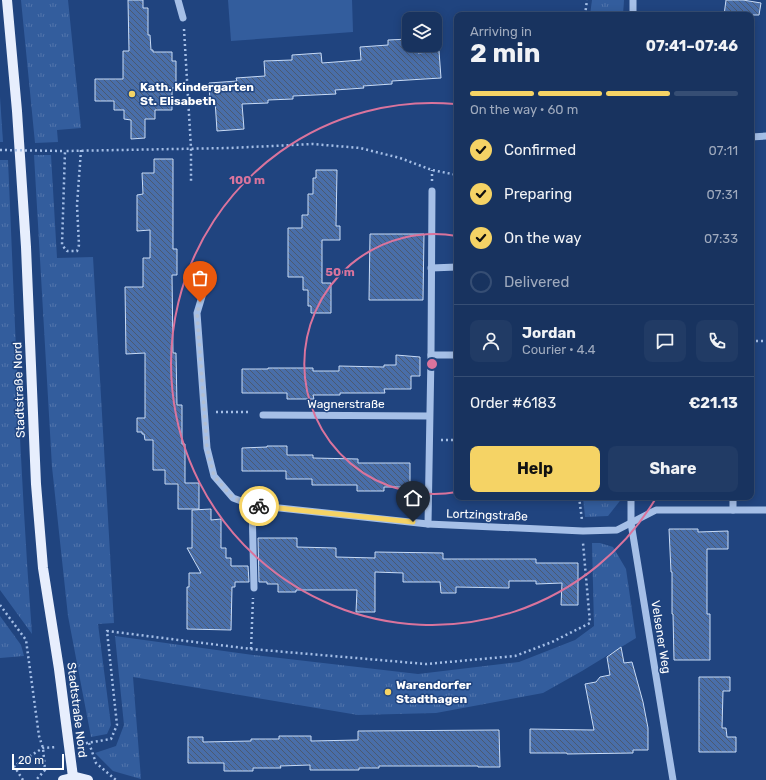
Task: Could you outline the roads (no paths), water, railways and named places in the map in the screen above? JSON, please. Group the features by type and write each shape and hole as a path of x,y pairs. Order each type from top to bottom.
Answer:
{"main road":[{"name":"Stadtstraße Nord","path":"7,0 17,111 26,247 39,521 43,568 59,669 68,779"},
{"path":"68,779 88,780"}],"street":[{"path":"178,0 183,18"},
{"path":"633,0 633,12"},
{"path":"754,137 766,136"},
{"path":"428,524 432,191"},
{"path":"431,268 454,267"},
{"name":"Lortzingstraße","path":"207,280 197,313 207,448 214,476 233,498 252,505 428,524 582,530 617,530 656,510 766,510"},
{"path":"431,355 454,355"},
{"name":"Wagnerstraße","path":"263,415 429,416"},
{"name":"Velsener Weg","path":"631,500 631,523 673,780"},
{"path":"733,500 733,510"},
{"path":"252,505 254,588"}],"place":[{"name":"Kath. Kindergarten St. Elisabeth","path":"132,94"},
{"name":"Warendorfer Stadthagen","path":"388,692"}]}
